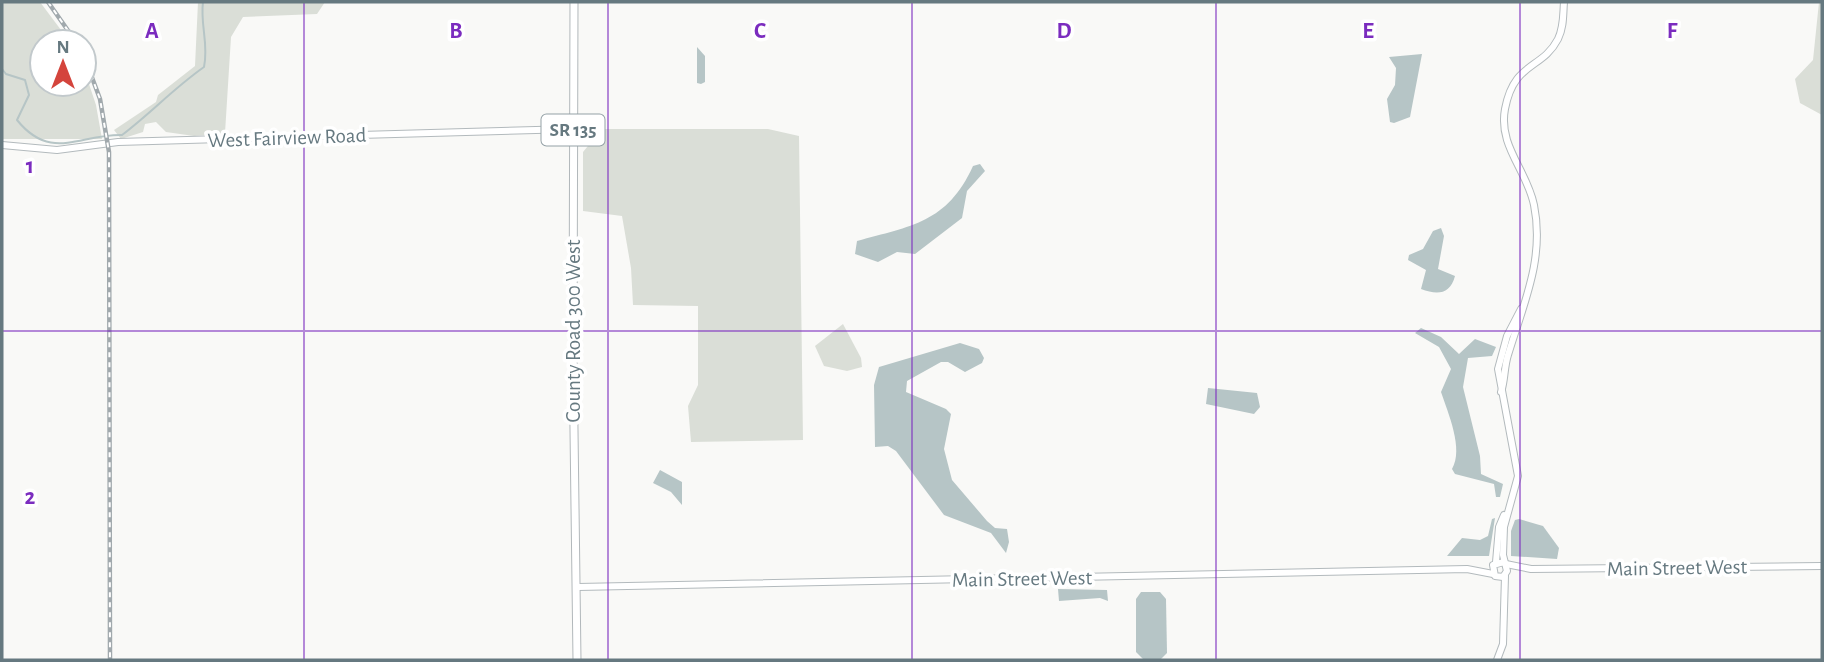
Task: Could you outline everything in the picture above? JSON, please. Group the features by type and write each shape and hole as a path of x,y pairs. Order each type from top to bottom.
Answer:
{"main road":[{"name":"County Road 300 West","path":"574,2 573,432 578,587 577,660"},
{"path":"1497,660 1503,644 1500,563 1507,510 1518,476 1498,379 1507,336 1521,309 1537,261 1536,227 1526,180 1507,145 1504,114 1513,82 1548,52 1559,38 1564,2"},
{"name":"West Fairview Road","path":"2,145 57,150 118,142 573,129"},
{"path":"1500,563 1500,575"},
{"name":"Main Street West","path":"578,587 1467,569 1500,563 1531,569"},
{"name":"Main Street West","path":"1467,569 1500,575 1531,569 1822,566"}],"shaded area":[{"path":"2,2 40,2 60,28 28,28 28,98 94,98 102,139 2,139"},
{"path":"198,2 325,2 317,14 243,17 231,37 225,133 194,136 166,132 156,122 145,124 143,132 121,139 114,130 156,102 158,95 195,66"},
{"path":"1819,2 1822,2 1822,115 1800,103 1795,79 1813,60"},
{"path":"697,47 705,56 705,82 701,84 697,83"},
{"path":"1422,54 1410,117 1390,122 1387,99 1395,85 1396,68 1389,57"},
{"path":"602,129 768,129 799,136 803,440 691,442 688,406 698,385 698,306 633,305 631,268 622,216 583,211 583,152"},
{"path":"980,164 985,171 967,191 962,218 915,254 897,252 878,262 855,254 857,241 911,226 939,211 963,185 973,166"},
{"path":"1441,228 1444,236 1438,269 1455,276 1446,290 1432,292 1421,289 1426,270 1408,260 1409,255 1423,249 1433,231"},
{"path":"843,324 861,358 862,367 847,371 824,366 815,346"},
{"path":"1421,328 1441,337 1459,354 1475,339 1496,347 1492,356 1468,358 1463,387 1480,456 1481,474 1503,484 1500,497 1496,497 1494,484 1455,474 1452,469 1456,441 1441,392 1451,369 1439,347 1415,333"},
{"path":"960,343 979,349 984,358 982,363 965,372 948,362 941,362 907,381 906,392 946,409 951,414 944,449 952,480 987,521 995,528 1007,529 1009,542 1006,553 991,533 944,515 896,451 888,446 875,447 874,385 879,367"},
{"path":"1208,388 1257,393 1260,407 1254,414 1206,404"},
{"path":"660,470 682,482 682,505 671,492 653,483"},
{"path":"1495,518 1489,556 1447,556 1462,538 1480,540 1488,536 1492,519"},
{"path":"1515,520 1543,526 1559,548 1557,559 1511,556 1511,531"},
{"path":"1058,589 1107,590 1108,601 1100,598 1059,601"},
{"path":"1141,592 1160,592 1166,599 1167,653 1161,659 1143,659 1136,652 1136,599"}],"waterway":[{"path":"2,69 6,74 25,80 29,95 17,120 42,140 66,143 122,135 204,67 206,50 203,2"},
{"path":"1822,73 1822,89"}],"railway":[{"path":"48,2 66,28"},
{"path":"98,94 109,152 110,660"}]}
